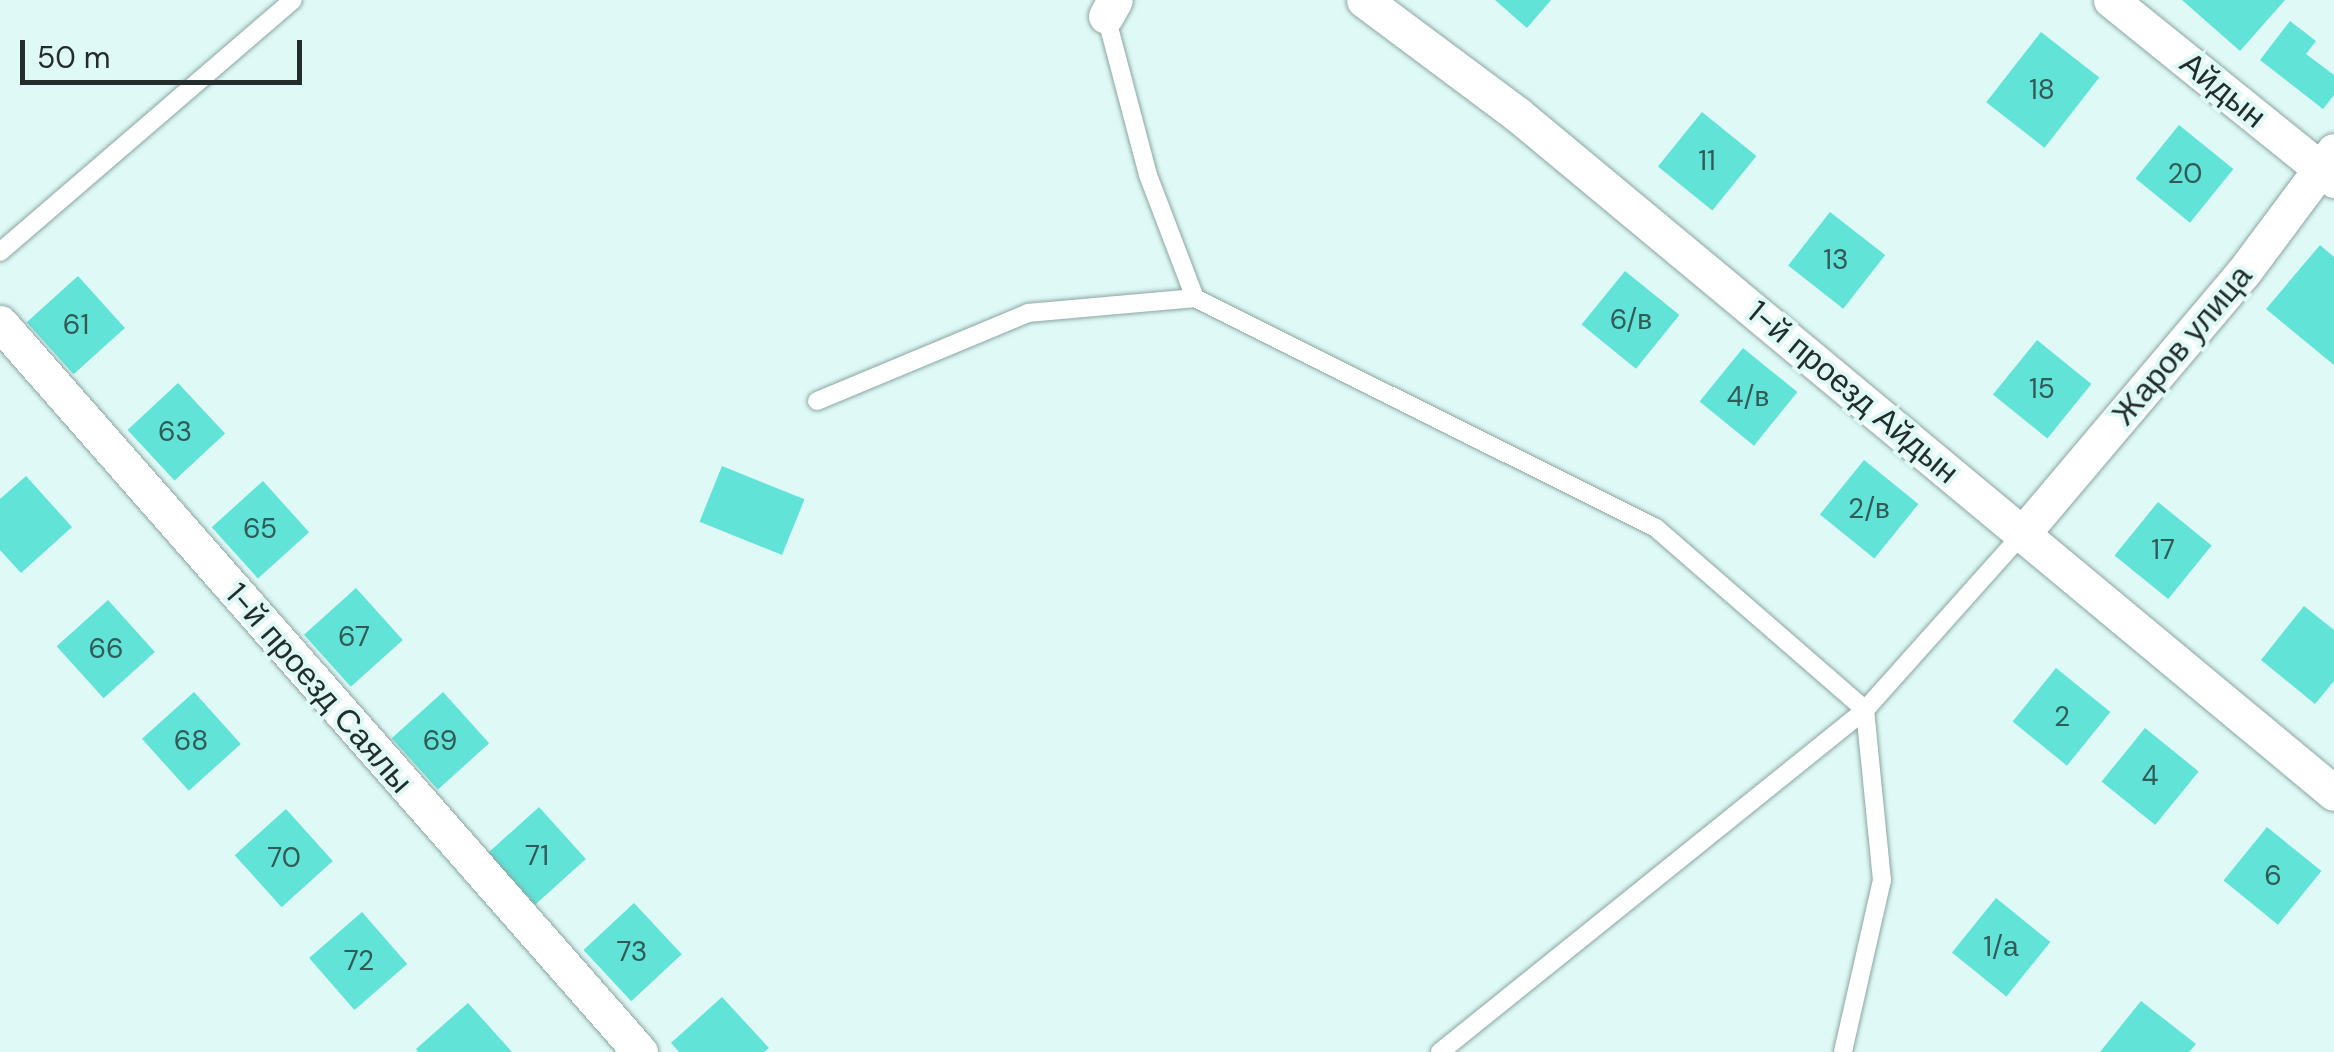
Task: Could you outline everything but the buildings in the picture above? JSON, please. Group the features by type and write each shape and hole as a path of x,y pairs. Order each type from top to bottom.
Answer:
{"street":[{"name":"1-й проезд Айдын","path":"1364,0 1517,114 2334,794"},
{"name":"Айдын","path":"2111,0 2329,167"},
{"name":"Жаров улица","path":"2024,533 2329,167"},
{"name":"1-й проезд Саялы","path":"0,322 640,1052"}],"lane":[{"path":"0,252 293,0"},
{"path":"1107,5 1148,175 1195,298"},
{"path":"816,401 1028,313 1195,298 1656,528 1864,710 1882,880 1843,1052"},
{"path":"1440,1052 1864,710 2024,533"}]}
